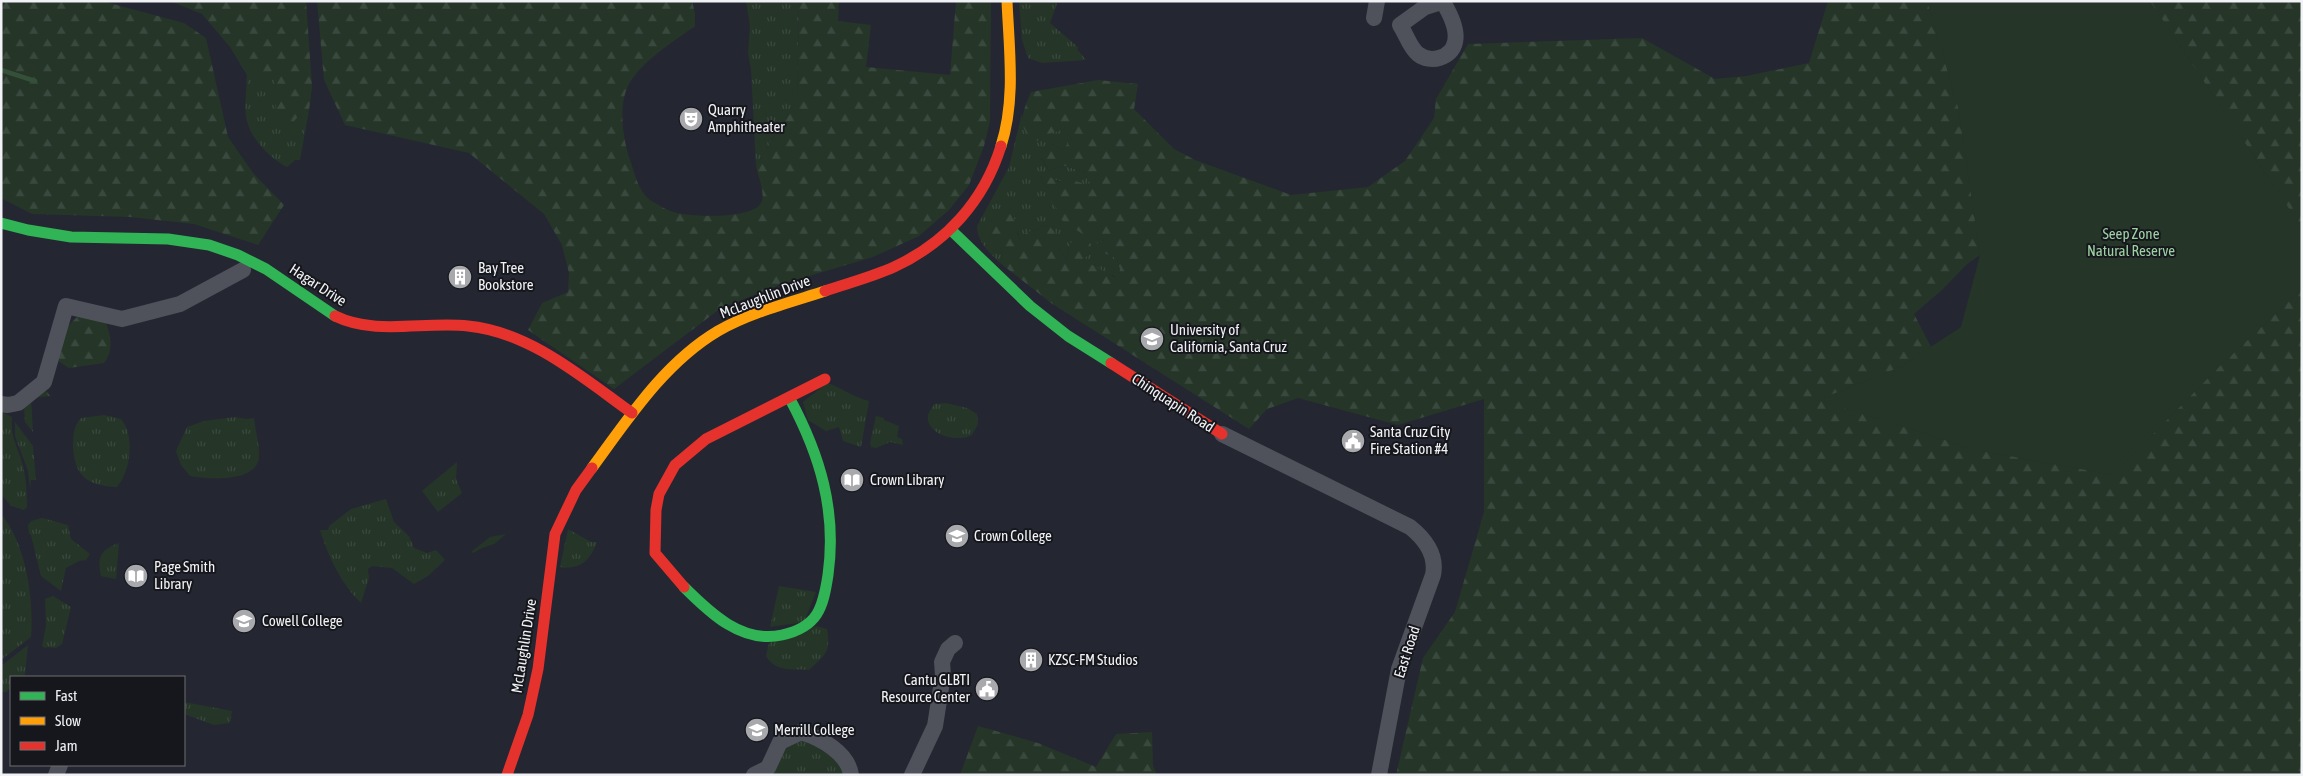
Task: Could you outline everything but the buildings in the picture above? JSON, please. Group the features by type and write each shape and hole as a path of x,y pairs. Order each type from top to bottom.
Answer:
{"street":[{"name":"McLaughlin Drive","path":"507,775 528,716 538,669 555,534 576,490 632,413 675,364 718,331 760,313 892,268 917,257 952,231 990,177 1005,132 1009,109 1007,1"},
{"path":"1374,18 1377,1"},
{"path":"1444,2 1456,35 1452,50 1446,55 1432,60 1417,54 1400,25 1425,7 1444,2"},
{"name":"Hagar Drive","path":"1,223 23,230 67,236 161,239 199,243 235,254 257,265 274,274 328,313 351,322 391,327 468,325 497,331 532,346 632,413"},
{"name":"Chinquapin Road","path":"952,231 1030,306 1068,336 1167,397 1222,434 1390,516 1420,535"},
{"path":"1,404 18,403 44,382 66,306 122,319 180,304 243,270"},
{"path":"790,399 804,424 820,461 829,510 830,560 818,614 799,630 766,639 748,635 704,608 655,553 656,510 659,494 675,466 700,444 826,379"},
{"name":"East Road","path":"1379,775 1399,669 1435,564 1420,535"},
{"path":"912,775 935,726 943,675 942,662 948,649 955,643"},
{"path":"754,775 768,768 780,742 801,732 819,739 843,756 850,766 851,775"}],"shaded area":[{"name":"University of California, Santa Cruz","path":"1,1 2302,1 2302,775 1,775"}],"green space":[{"path":"1,1 102,1 184,23 206,38 228,137 253,173 284,205 258,245 194,224 130,217 32,214 1,198"},
{"path":"170,1 306,1 312,87 309,110 291,124 277,119 274,75 247,75 230,47 202,14"},
{"path":"317,1 692,1 695,13 695,26 648,61 633,77 625,94 622,113 625,143 640,187 650,200 677,213 708,216 735,214 747,212 756,208 761,203 763,195 756,166 797,100 799,1 839,1 838,21 871,25 866,67 950,75 956,1 991,1 990,121 984,146 969,185 949,210 919,236 873,257 782,284 721,308 614,389 528,330 542,303 568,292 569,273 562,245 544,214 469,153 345,125 324,80"},
{"path":"746,1 799,1 797,100 756,166 751,69 748,53 750,26"},
{"path":"1019,1 1058,1 1050,23 1079,48 1077,49 1086,60 1042,63 1028,58 1022,40"},
{"path":"1828,1 2302,1 2302,775 1396,775 1423,658 1455,612 1484,512 1484,399 1398,425 1298,398 1267,409 1249,429 1051,303 1000,263 1003,257 1000,247 991,242 990,236 983,230 994,219 1003,222 1009,211 1013,218 1019,222 1020,227 1017,233 1020,240 1024,240 1025,233 1049,225 1058,238 1055,242 1066,260 1069,245 1076,237 1084,237 1091,244 1090,252 1083,260 1118,279 1120,269 1116,258 1104,253 1097,245 1104,240 1090,239 1060,219 1057,209 1050,200 1053,193 1042,182 1041,176 1045,174 1059,182 1068,179 1082,183 1085,188 1090,183 1084,172 1062,165 1049,171 1041,157 1053,144 1061,151 1072,139 1064,129 1049,134 1038,141 1030,137 1023,126 1023,113 1031,92 1098,80 1138,84 1134,109 1174,149 1195,160 1291,195 1368,187 1405,161 1434,118 1436,99 1468,44 1642,38 1715,79 1746,76 1809,63","holes":["1980,255 1969,378 1931,347 1914,314 1943,289 1967,264"]},
{"name":"Seep Zone Natural Reserve","path":"1927,1 2150,1 2302,228 2302,289 2220,366 2113,475 1977,450 1818,400 1900,367 1961,327 1980,255 1958,107"},
{"path":"247,75 274,75 291,124 309,110 300,160 295,160 287,167 267,153 251,132 245,107"},
{"path":"1022,113 1024,130 1038,141 1048,134 1064,129 1072,139 1061,151 1053,144 1041,158 1049,171 1062,165 1084,172 1091,183 1085,188 1041,176 1042,182 1053,193 1060,219 1105,240 1097,244 1104,253 1116,258 1120,269 1118,280 1083,260 1090,252 1069,245 1066,260 1055,242 1049,225 1025,233 1024,240 1020,240 1013,218 1009,212 1003,222 990,236 992,242 1000,247 1003,257 1000,263 981,242 977,226 1009,167"},
{"path":"78,316 106,323 111,343 104,363 69,368 58,361 67,327"},
{"path":"827,383 869,401 861,447 843,441 839,427 826,431 808,420 803,402"},
{"path":"46,391 51,396 31,398 33,432 25,422 24,406 32,396"},
{"path":"946,403 967,408 977,414 978,424 972,435 959,438 944,436 932,428 928,422 929,412 934,404"},
{"path":"1,411 12,417 15,444 23,465 25,477 27,507 24,510 11,506 1,494"},
{"path":"104,415 121,419 128,434 130,444 130,453 125,472 117,487 98,485 85,478 80,473 74,458 73,436 78,421 81,418"},
{"path":"876,416 899,426 897,437 902,439 903,445 890,442 876,448 871,447 870,443"},
{"path":"235,417 254,418 259,452 256,465 250,471 230,477 208,478 190,476 181,465 176,451 187,427 204,421"},
{"path":"15,422 33,446 36,480 31,480 30,489 28,471 15,436"},
{"path":"457,462 456,479 462,493 438,512 422,491"},
{"path":"386,499 394,522 409,536 414,548 427,553 436,550 445,560 428,576 414,584 392,568 372,566 368,569 369,578 361,603 347,587 336,569 320,530 328,530 329,526 351,509"},
{"path":"1,514 17,540 27,572 32,622 31,637 1,660"},
{"path":"42,518 68,525 71,539 90,554 86,560 79,561 66,568 61,591 41,576 31,535 29,534 28,525 31,521"},
{"path":"568,529 591,542 597,542 588,559 579,565 567,568 560,567"},
{"path":"506,534 494,544 473,553 471,552 490,537"},
{"path":"119,543 116,579 101,576 99,564 101,555 108,548"},
{"path":"779,586 816,592 804,622 770,627"},
{"path":"53,596 71,607 62,644 56,648 45,648 42,646 46,626 45,599"},
{"path":"816,626 827,629 828,648 809,670 785,669 774,665 766,656 769,643"},
{"path":"28,645 25,675 10,676 10,688 6,692 1,692 1,666"},
{"path":"185,702 232,711 230,723 214,725 185,714"},
{"path":"978,726 1038,743 1096,767 1116,734 1152,732 1153,766 1157,775 960,775"},
{"path":"805,738 840,759 844,775 774,775 772,769 784,744"}],"waterway":[{"path":"1,70 35,81"}],"traffic: fast":[{"path":"1,223 28,230 71,237 168,239 209,245 238,255 266,269 335,316"},
{"path":"952,231 1030,306 1068,336 1111,363"},
{"path":"684,587 716,616 740,631 753,635 767,637 782,635 804,627 817,614 824,597 828,575 830,551 828,506 818,462 801,420 790,399"}],"traffic: slow":[{"path":"1001,146 1006,128 1010,92 1007,1"},
{"path":"592,468 648,393 664,375 699,344 718,331 743,319 770,308 825,291"}],"traffic: jam":[{"path":"825,291 894,267 930,246 946,233 961,218 984,185 994,166 1001,146"},
{"path":"335,316 351,322 383,327 468,326 491,330 513,337 555,359 632,413"},
{"path":"1111,363 1222,434"},
{"path":"684,587 655,553 656,510 659,494 675,465 706,439 825,379"},
{"path":"507,775 528,715 538,669 555,534 576,490 592,468"}],"place":[{"name":"Quarry Amphitheater","path":"691,119"},
{"name":"Bay Tree Bookstore","path":"460,277"},
{"name":"University of California, Santa Cruz","path":"1152,339"},
{"name":"Santa Cruz City Fire Station #4","path":"1353,441"},
{"name":"Crown Library","path":"852,480"},
{"name":"Crown College","path":"957,536"},
{"name":"Page Smith Library","path":"136,576"},
{"name":"Cowell College","path":"244,621"},
{"name":"KZSC-FM Studios","path":"1031,660"},
{"name":"Cantu GLBTI Resource Center","path":"987,689"},
{"name":"Merrill College","path":"757,730"}]}
